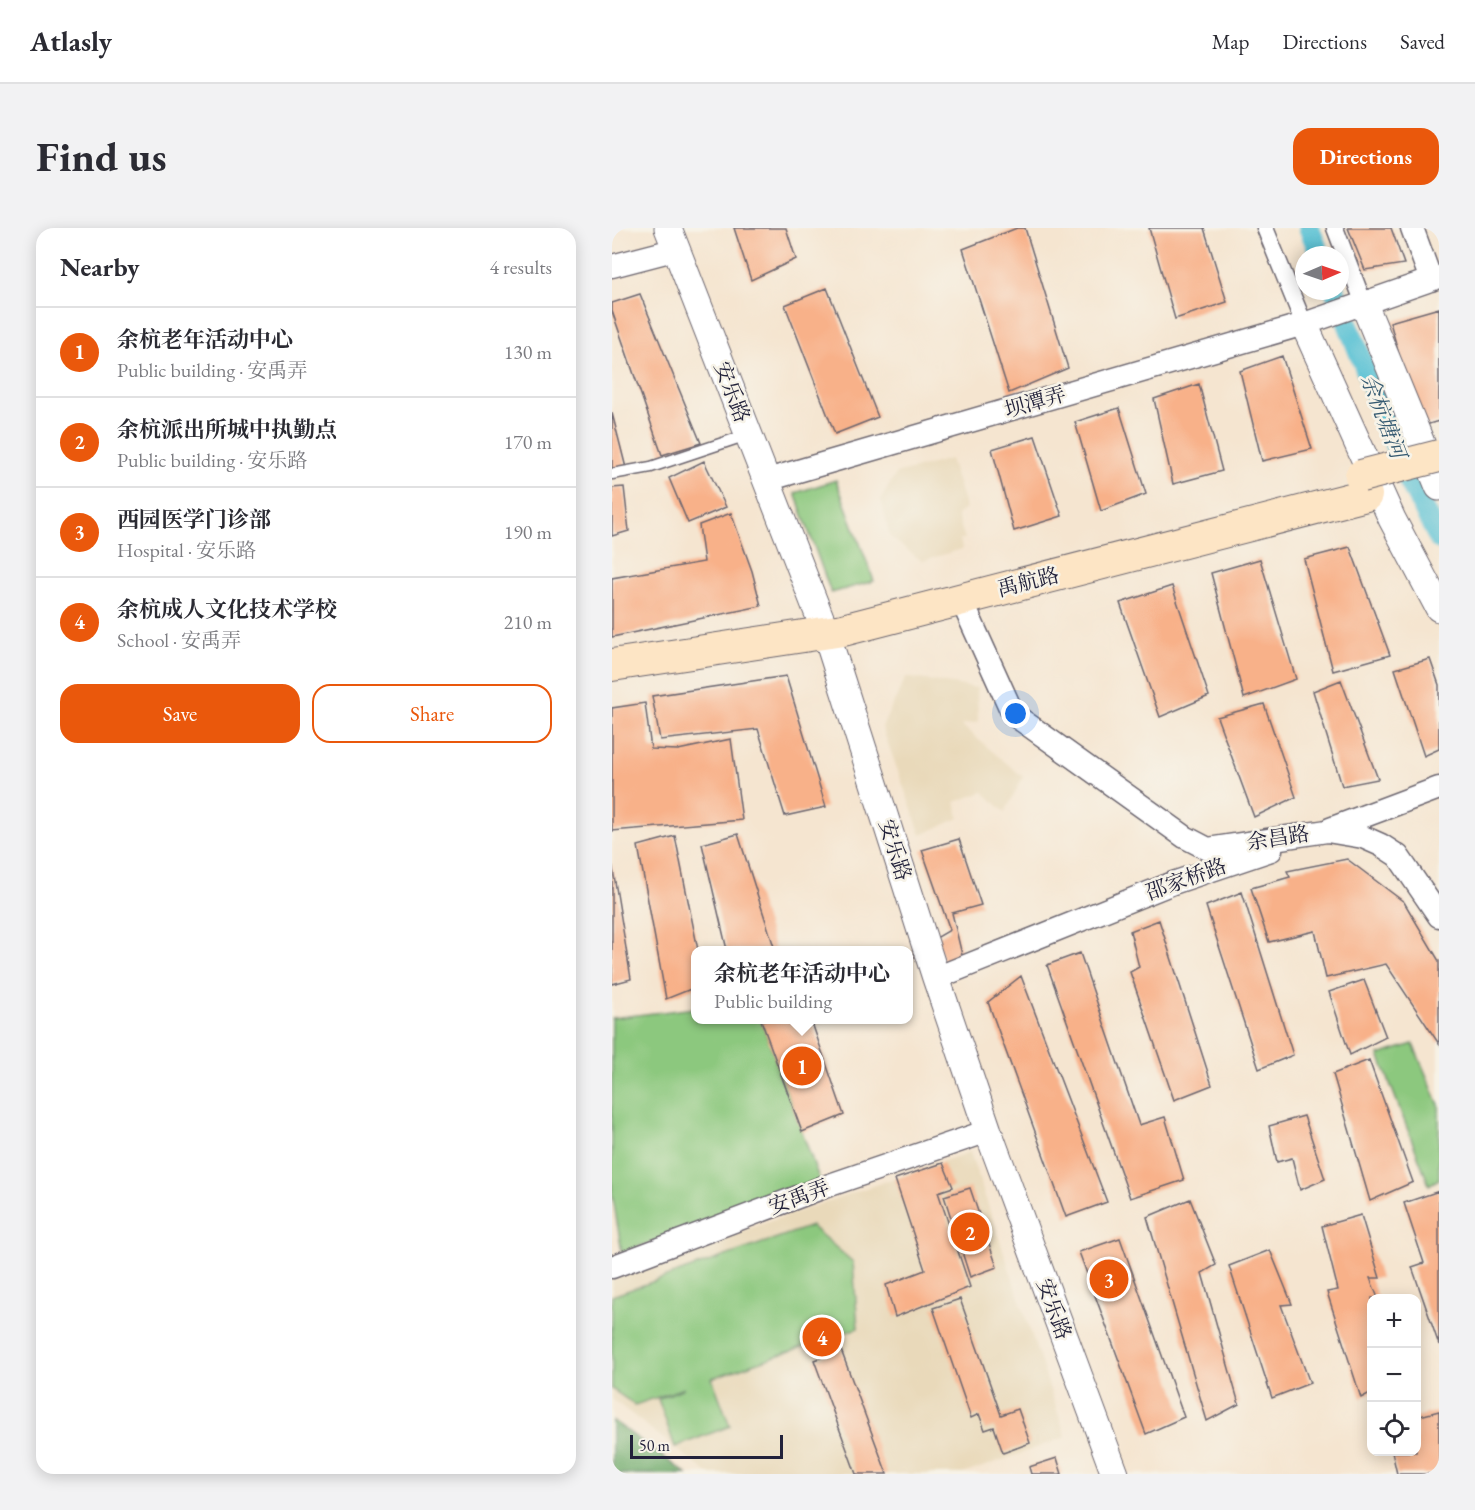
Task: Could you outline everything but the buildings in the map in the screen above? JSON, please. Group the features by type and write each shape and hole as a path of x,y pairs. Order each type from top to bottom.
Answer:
{"main road":[{"path":"1364,485 1439,456"},
{"name":"禹航路","path":"612,665 823,625 1364,485 1439,478"},
{"name":"禹航路","path":"612,651 823,625 843,630 1364,485"}],"street":[{"path":"1264,228 1304,324 1392,519 1439,608"},
{"path":"1335,228 1360,305 1439,487"},
{"path":"1412,228 1435,279"},
{"path":"612,266 672,239"},
{"name":"安乐路","path":"672,239 823,625 936,978 988,1131 1115,1474"},
{"name":"坝潭弄","path":"767,480 1304,324 1435,279"},
{"name":"余昌路","path":"961,599 1013,714 1185,837 1208,849 1327,831 1363,837 1398,856 1439,916"},
{"name":"邵家桥路","path":"936,978 1173,883 1327,831 1439,788"},
{"name":"安禹弄","path":"612,1267 824,1187 988,1131"}],"lane":[{"path":"612,474 651,467 749,435"}],"shaded area":[{"path":"950,459 966,508 957,515 965,539 960,539 962,549 922,561 890,537 881,499 896,474"},
{"path":"906,677 977,688 978,722 961,725 1023,777 1005,812 983,792 955,802 959,818 921,835 882,727"},
{"path":"970,1152 1066,1437 963,1474 709,1474 612,1399 612,1276"}],"green space":[{"path":"836,480 874,581 831,593 795,493"},
{"path":"691,1008 691,1024 762,1024 820,1181 622,1253 612,1192 612,1018"},
{"path":"1413,1044 1439,1105 1439,1179 1429,1185 1379,1055"},
{"path":"811,1226 853,1262 858,1328 712,1378 730,1426 675,1447 658,1399 684,1388 635,1405 612,1389 612,1296"},
{"path":"612,1420 687,1474 612,1474"}],"waterway":[{"name":"余杭塘河","path":"1309,228 1316,246"},
{"name":"余杭塘河","path":"1339,300 1409,481 1439,539"}],"place":[{"name":"余杭老年活动中心","path":"802,1066"},
{"name":"余杭派出所城中执勤点","path":"970,1232"},
{"name":"西园医学门诊部","path":"1109,1279"},
{"name":"余杭成人文化技术学校","path":"822,1337"}]}
